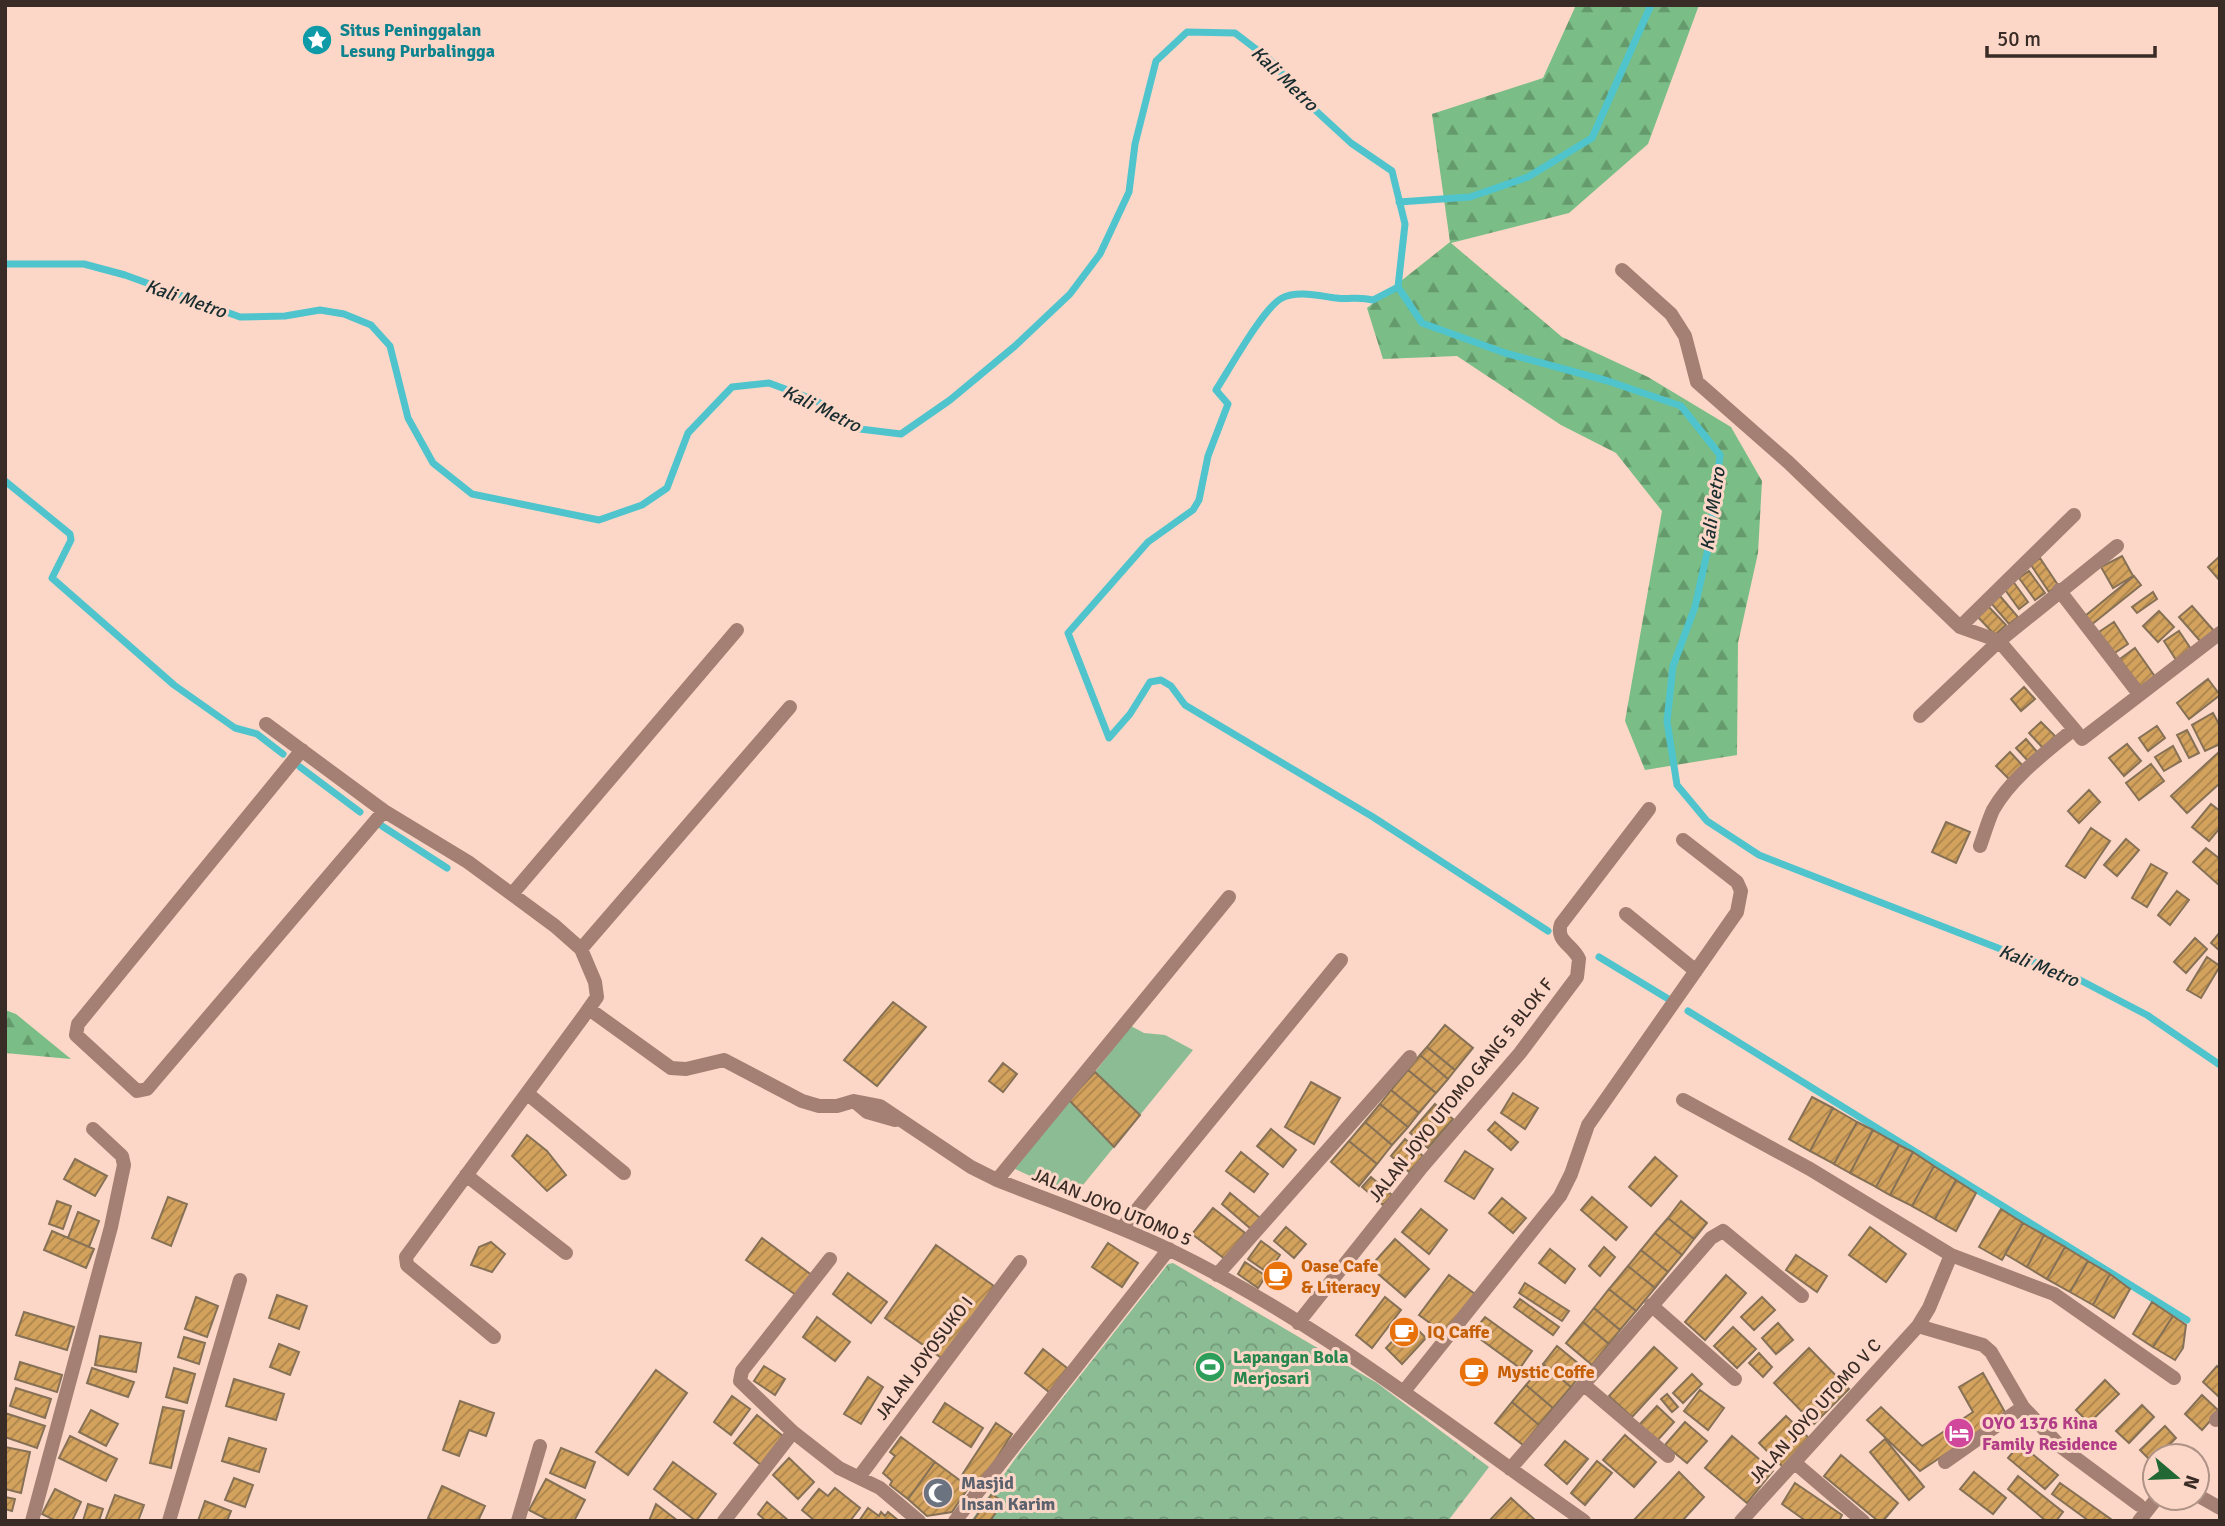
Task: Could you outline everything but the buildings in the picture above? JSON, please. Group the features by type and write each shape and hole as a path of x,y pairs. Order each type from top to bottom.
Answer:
{"street":[{"path":"1622,270 1671,314 1685,336 1697,382 1788,462 1960,627 1999,641 2082,739 2220,632"},
{"path":"1960,627 2074,515"},
{"path":"1920,716 1999,641 2117,546"},
{"path":"2059,590 2139,694"},
{"path":"512,894 737,630"},
{"path":"581,949 790,707"},
{"path":"266,724 384,811 448,849 512,894 581,949 595,982 597,997 589,1009 528,1095 408,1251 405,1261 494,1337"},
{"path":"1980,846 1993,811 2009,789 2074,729"},
{"path":"302,750 78,1024 76,1035 136,1091 148,1089 384,811"},
{"name":"JALAN JOYO UTOMO GANG 5 BLOK F","path":"1298,1322 1422,1167 1520,1053 1577,977 1579,959 1562,941 1559,930 1561,923 1649,809"},
{"path":"1405,1390 1560,1196 1588,1125 1737,912 1741,891 1737,881 1683,840"},
{"path":"997,1180 1229,897"},
{"path":"1626,914 1696,971"},
{"path":"1122,1228 1340,960"},
{"name":"JALAN JOYO UTOMO 5","path":"589,1009 678,1070 724,1060 802,1101 837,1106 854,1101 880,1106 900,1122 997,1180 1122,1228 1169,1250 1298,1322 1405,1390 1584,1521"},
{"path":"1217,1275 1410,1057"},
{"path":"528,1095 624,1173"},
{"path":"1684,1100 1810,1169 1951,1255 2054,1294 2174,1378"},
{"path":"32,1521 111,1227 124,1165 122,1156 93,1129"},
{"path":"466,1175 566,1253"},
{"path":"1510,1469 1711,1238 1723,1231 1802,1296"},
{"path":"955,1521 1169,1250"},
{"name":"JALAN JOYO UTOMO V C","path":"1741,1521 1918,1326 1929,1308 1951,1255"},
{"path":"830,1259 741,1371 740,1381 746,1390 793,1432 839,1468 880,1488 919,1521"},
{"name":"JALAN JOYOSUKO I","path":"859,1477 1020,1262"},
{"path":"169,1521 240,1280"},
{"path":"1651,1305 1735,1379"},
{"path":"1918,1326 1983,1345 1992,1352 2023,1407 2061,1447 2139,1505"},
{"path":"1583,1384 1668,1456"},
{"path":"1945,1462 2023,1407"},
{"path":"724,1521 793,1432"},
{"path":"518,1521 541,1446"},
{"path":"1796,1463 1863,1521"}],"green space":[{"path":"1576,5 1699,5 1648,144 1569,213 1451,243 1562,337 1648,377 1731,427 1762,481 1758,553 1738,643 1737,755 1645,770 1625,721 1662,511 1616,453 1561,425 1457,356 1383,359 1367,308 1450,242 1432,114 1543,78"},
{"path":"5,1010 16,1014 71,1059 5,1053"},
{"path":"1131,1026 1144,1033 1165,1035 1193,1050 1140,1115 1095,1072"},
{"path":"1069,1100 1114,1147 1074,1196 1015,1169"},
{"name":"Lapangan Bola Merjosari","path":"1173,1263 1377,1383 1489,1467 1448,1521 971,1521 1020,1452 1168,1264"}],"waterway":[{"path":"1399,202 1470,197 1528,177 1592,138 1651,5"},
{"name":"Kali Metro","path":"5,264 84,264 125,275 240,317 285,316 320,310 344,314 371,325 390,346 408,418 433,463 472,494 599,520 642,505 667,488 688,433 732,387 769,383 815,400 860,429 901,434 950,400 1015,346 1070,294 1100,254 1129,192 1135,144 1156,61 1187,32 1235,33 1269,59 1314,109 1351,143 1392,171 1405,224 1398,287 1422,323 1505,353 1608,381 1681,406 1720,455 1709,544 1695,607 1673,666 1667,721 1677,785 1707,821 1759,855 2078,979 2147,1015 2220,1065"},
{"path":"1398,287 1373,300 1301,294 1282,298 1274,304 1256,326 1216,390 1228,404 1208,456 1199,500 1193,510 1148,542 1068,633 1109,738 1130,714 1150,682 1161,680 1171,686 1185,705 1373,817 1548,931"},
{"path":"5,481 70,534 71,540 52,578 174,685 235,728 257,734 283,754"},
{"path":"300,767 360,812"},
{"path":"382,826 447,868"},
{"path":"1599,957 1670,1000"},
{"path":"1688,1011 2187,1320"}],"place":[{"name":"Situs Peninggalan Lesung Purbalingga","path":"317,40"},
{"name":"Oase Cafe & Literacy","path":"1278,1276"},
{"name":"IQ Caffe","path":"1404,1332"},
{"name":"Lapangan Bola Merjosari","path":"1210,1367"},
{"name":"Mystic Coffe","path":"1474,1372"},
{"name":"OYO 1376 Kina Family Residence","path":"1959,1433"},
{"name":"Masjid Insan Karim","path":"938,1493"}]}
